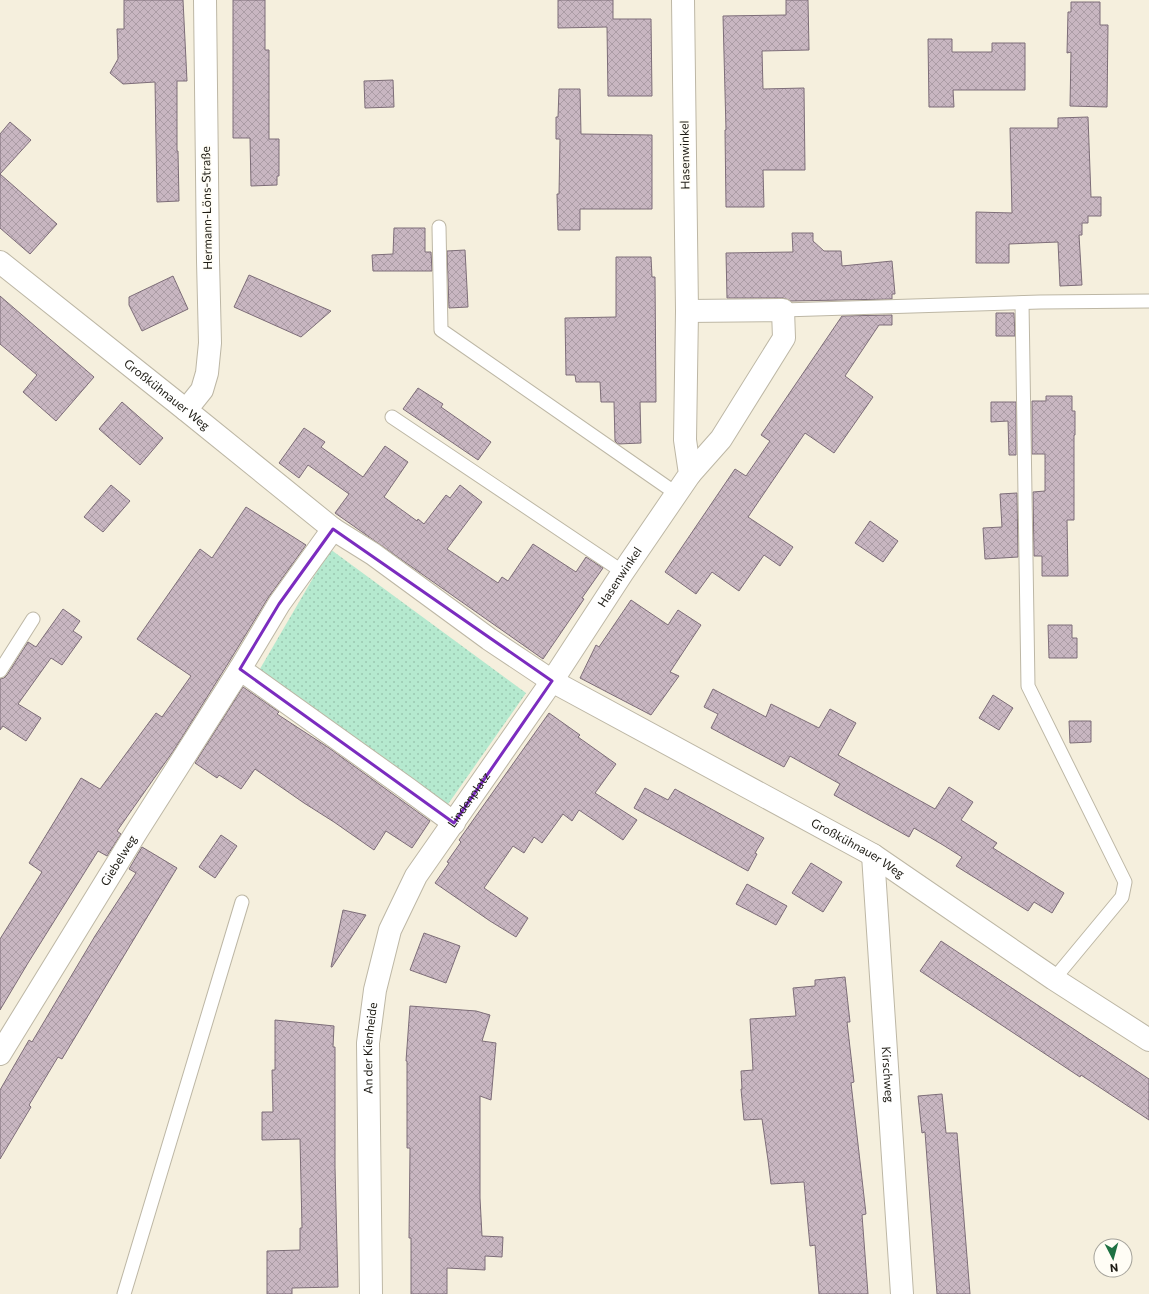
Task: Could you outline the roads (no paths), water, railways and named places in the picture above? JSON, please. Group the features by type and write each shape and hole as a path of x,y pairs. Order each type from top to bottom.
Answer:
{"street":[{"name":"Hermann-Löns-Straße","path":"186,410 202,390 207,373 210,343 206,0"},
{"name":"Hasenwinkel","path":"683,0 687,311 685,440 690,474"},
{"name":"Großkühnauer Weg","path":"0,262 333,529"},
{"name":"Hasenwinkel","path":"552,681 623,572 690,474 722,439 784,338 783,310"},
{"path":"687,311 783,310"},
{"path":"240,669 279,604 333,529 373,554 489,639 552,681"},
{"name":"Lindenplatz","path":"240,669 454,823 552,681"},
{"name":"Giebelweg","path":"0,1054 137,831 240,669"},
{"name":"Großkühnauer Weg","path":"552,681 873,855 1054,979 1149,1040"},
{"name":"An der Kienheide","path":"371,1294 368,1043 375,990 390,930 416,876 454,823"},
{"name":"Kirschweg","path":"873,855 902,1294"}],"lane":[{"path":"439,227 440,330 676,494"},
{"path":"783,310 1149,301"},
{"path":"1022,303 1028,686 1125,882 1122,896 1054,979"},
{"path":"392,417 623,572"},
{"path":"0,671 33,619"},
{"path":"124,1294 242,902"}]}
